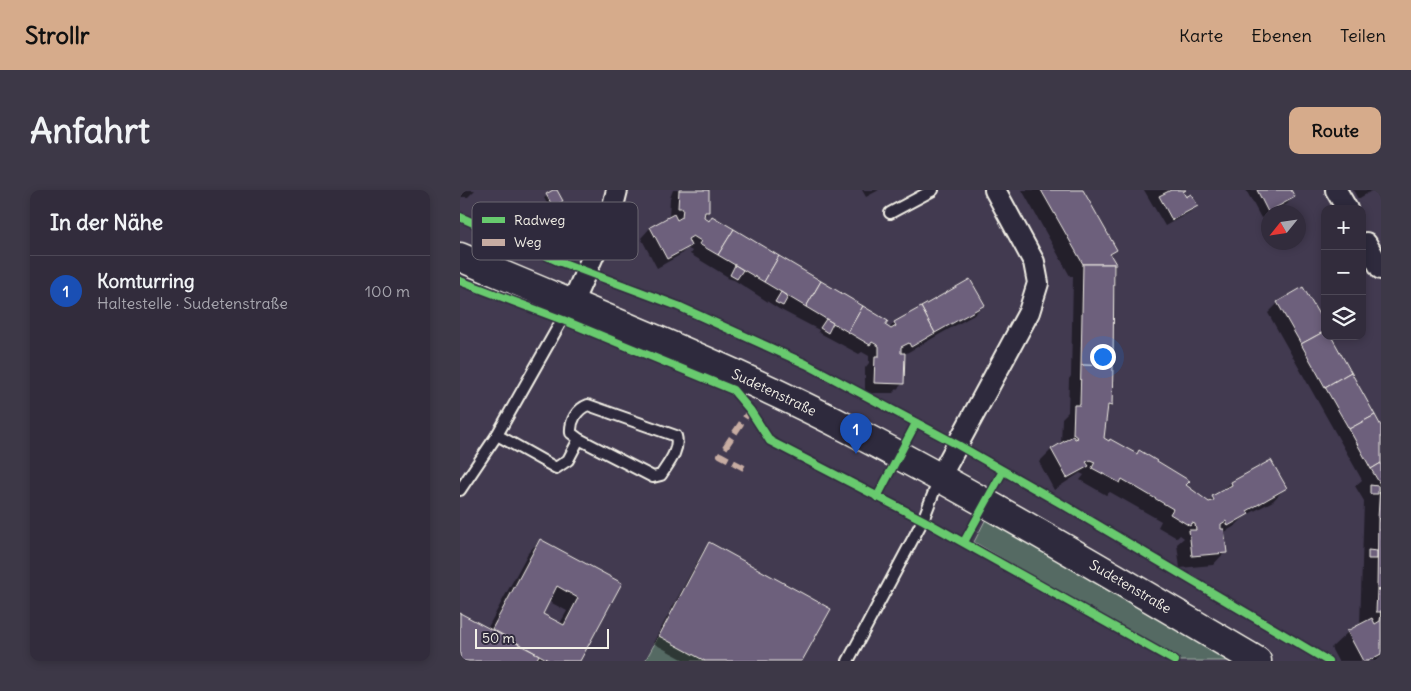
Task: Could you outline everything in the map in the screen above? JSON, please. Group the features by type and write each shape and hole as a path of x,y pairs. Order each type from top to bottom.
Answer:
{"street":[{"path":"940,477 1029,312 1038,283 1034,262 995,190"},
{"path":"1336,190 1345,205"},
{"path":"1370,238 1381,269"},
{"name":"Sudetenstraße","path":"460,258 698,357 851,430 940,477 1257,661"},
{"path":"572,303 591,260"}],"lane":[{"path":"890,213 932,190"},
{"path":"460,490 497,435 572,303"},
{"path":"588,405 676,436 677,441 676,448 661,475 653,477 579,439 571,433 570,426 580,408 588,405"},
{"path":"497,435 556,468 568,460 579,439"},
{"path":"848,661 923,520 940,477"}],"green space":[{"path":"988,515 1239,661 1178,661 974,542"},
{"path":"659,636 705,661 645,661"}],"building":[{"path":"557,190 563,201 550,202 546,194"},
{"path":"679,190 709,190 709,212 705,212 704,217 709,221 712,216 734,229 718,255 699,244 701,241 693,236 688,239 691,246 667,259 650,227 674,214 677,220 682,217 683,208 678,208"},
{"path":"1041,190 1083,190 1117,250 1110,254 1116,264 1083,264"},
{"path":"1171,190 1186,190 1183,192 1186,197 1191,194 1198,206 1172,220 1159,196"},
{"path":"1257,190 1291,190 1295,197 1281,205 1264,205"},
{"path":"734,229 779,256 764,282 718,255"},
{"path":"779,256 821,281 806,307 764,282"},
{"path":"1083,264 1114,264 1113,366 1081,365"},
{"path":"735,265 743,270 737,279 730,275"},
{"path":"970,279 985,305 935,333 921,307"},
{"path":"821,281 863,306 848,332 806,307"},
{"path":"1303,287 1321,318 1321,333 1301,344 1277,302"},
{"path":"781,292 788,297 783,306 775,302"},
{"path":"863,306 888,321 885,325 891,329 896,326 894,322 921,307 935,333 911,347 909,343 901,347 901,353 905,353 904,384 874,383 875,356 879,356 879,346 872,342 870,345 848,332"},
{"path":"826,319 833,323 828,333 820,328"},
{"path":"1321,333 1321,340 1333,340 1351,372 1325,387 1301,344"},
{"path":"1081,365 1113,366 1112,406 1108,405 1104,438 1109,441 1110,439 1137,454 1139,450 1190,481 1186,485 1209,502 1214,500 1212,496 1232,485 1231,482 1271,460 1287,488 1247,511 1249,514 1228,526 1226,521 1221,524 1221,529 1224,529 1227,553 1192,556 1189,530 1196,530 1195,524 1192,523 1190,526 1170,514 1173,509 1122,479 1120,483 1092,468 1095,462 1090,460 1086,462 1089,466 1067,478 1051,449 1073,436 1075,439 1078,438 1073,434 1074,405 1080,405"},
{"path":"1351,372 1375,415 1349,429 1325,387"},
{"path":"1375,415 1381,426 1381,463 1371,469 1349,429"},
{"path":"1381,463 1381,519 1378,519 1380,484 1371,469"},
{"path":"1370,485 1378,486 1378,494 1370,494"},
{"path":"1378,519 1381,519 1381,590 1377,590"},
{"path":"540,539 622,583 580,661 550,661 492,629","holes":["557,586 578,598 564,625 543,614"]},
{"path":"709,542 831,609 802,661 705,661 659,636"},
{"path":"1368,550 1377,551 1377,559 1368,559"},
{"path":"1377,590 1381,590 1381,612 1376,612"},
{"path":"1381,612 1381,654 1368,661 1363,661 1347,631 1372,618 1375,624 1380,621"},
{"path":"460,613 539,655 536,661 460,661"}],"marked path":[{"path":"744,468 720,455 750,410"}],"cycle path":[{"path":"460,217 472,222"},
{"path":"556,260 678,306 806,364 958,445 1067,507 1328,661"},
{"path":"460,281 563,320 733,390 750,410 770,441 923,520 1175,661"},
{"path":"877,497 916,423"},
{"path":"964,542 1003,471"}],"place":[{"name":"Komturring","path":"856,454"}]}
